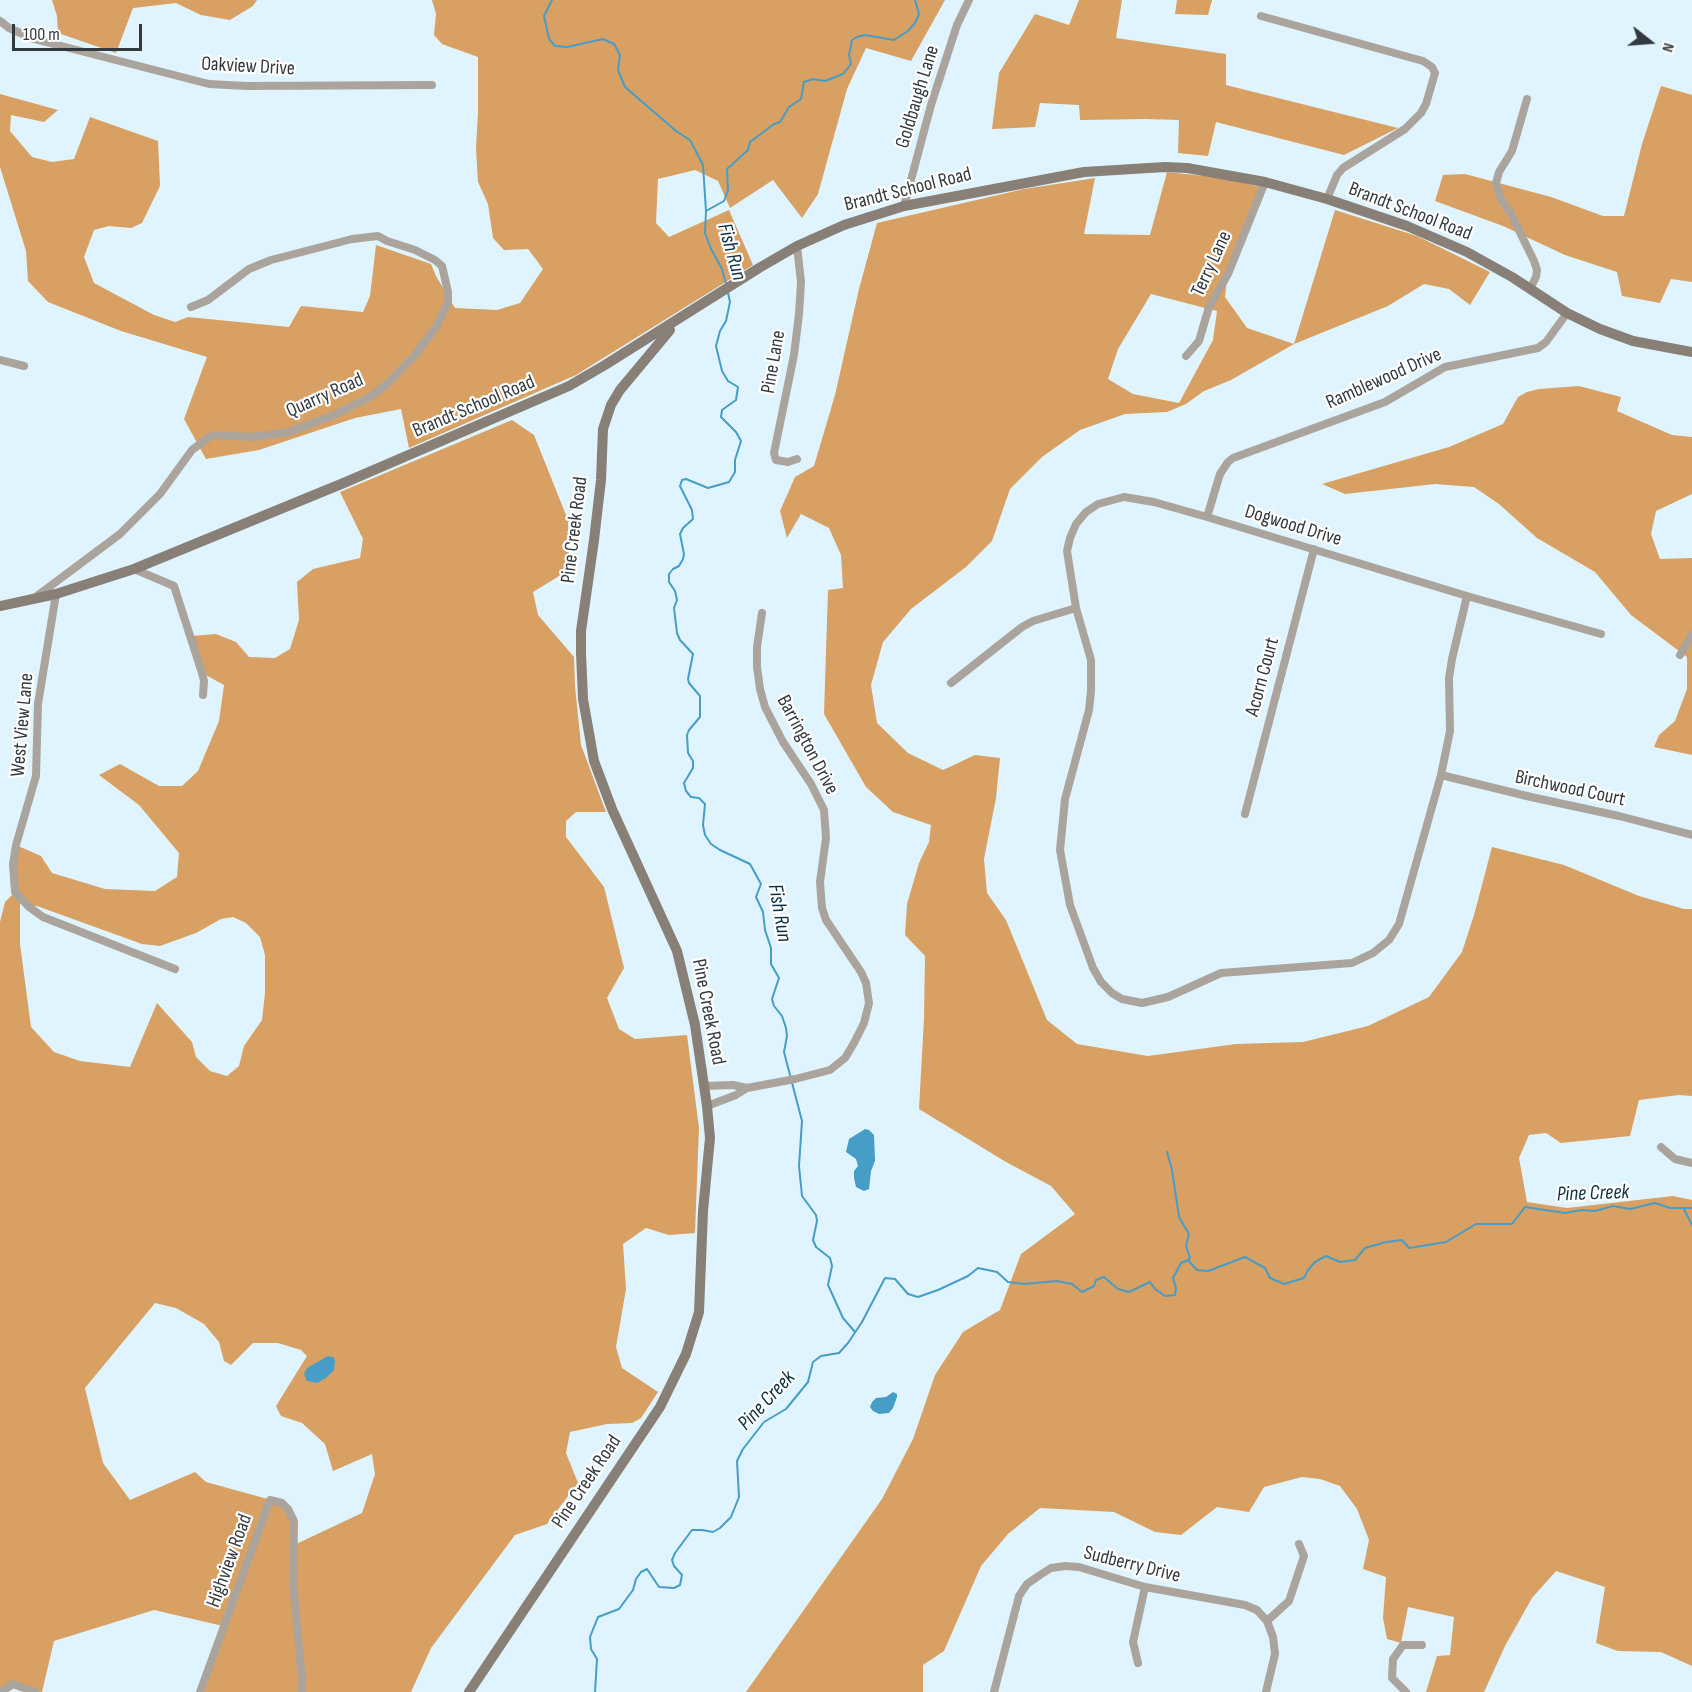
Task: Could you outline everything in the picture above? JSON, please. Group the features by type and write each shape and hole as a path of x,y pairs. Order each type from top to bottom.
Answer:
{"street":[{"name":"Goldbaugh Lane","path":"904,206 931,105 957,25 969,0"},
{"path":"1261,16 1423,61 1435,73 1421,113 1405,129 1343,168 1336,175 1326,199"},
{"name":"Oakview Drive","path":"0,21 9,28 34,39 209,84 246,86 432,85"},
{"path":"1527,99 1512,151 1499,172 1496,183 1501,199 1510,212 1537,270 1536,278 1530,289"},
{"name":"Brandt School Road","path":"0,606 56,594 134,569 337,486 569,386 797,246 844,225 904,206 1084,172 1138,168 1187,168 1266,182 1326,199 1440,239 1491,265 1566,313 1599,329 1633,341 1692,352"},
{"name":"Terry Lane","path":"1186,356 1199,341 1209,307 1228,274 1266,182"},
{"name":"Quarry Road","path":"33,599 120,534 160,494 192,450 208,438 214,435 252,437 289,432 334,415 370,397 388,383 415,355 436,327 448,302 442,266 415,250 378,236 352,239 271,260 249,269 208,300 191,307"},
{"name":"Pine Lane","path":"797,246 801,282 799,314 794,355 774,453 776,460 788,462 797,459"},
{"name":"Ramblewood Drive","path":"1207,517 1220,474 1233,458 1385,402 1445,367 1538,348 1546,342 1566,313"},
{"name":"Pine Creek Road","path":"470,1692 660,1407 686,1354 699,1311 703,1211 710,1138 705,1086 692,1007 677,951 612,809 594,761 583,699 581,653 582,622 601,480 603,429 611,405 620,390 647,355 680,319"},
{"path":"0,360 24,366"},
{"name":"Dogwood Drive","path":"1124,497 1138,498 1314,549 1467,596 1449,678 1450,731 1441,775 1404,911 1394,933 1383,946 1352,963 1221,973 1168,997 1151,1002 1142,1003 1122,999 1101,982 1093,968 1070,905 1060,850 1065,799 1089,710 1091,691 1091,660 1076,608 1068,567 1067,551 1070,538 1076,524 1086,512 1110,499 1124,497"},
{"name":"Acorn Court","path":"1245,814 1314,549"},
{"path":"134,569 174,586 199,662 204,681 203,695"},
{"name":"West View Lane","path":"56,594 38,704 36,776 16,845 13,864 15,892 29,907 43,917 175,969"},
{"path":"1467,596 1601,633"},
{"path":"951,683 1022,627 1076,608"},
{"name":"Barrington Drive","path":"707,1106 736,1095 747,1088 830,1070 845,1058 854,1043 864,1023 869,1003 861,972 826,920 822,908 820,882 826,838 824,810 811,784 783,742 765,707 760,689 757,647 762,613"},
{"path":"1680,656 1692,635"},
{"name":"Birchwood Court","path":"1441,775 1692,835"},
{"name":"Barrington Drive","path":"705,1086 733,1085 747,1088"},
{"path":"1661,1147 1675,1159 1692,1163"},
{"name":"Highview Road","path":"201,1692 270,1500 282,1503 294,1521 293,1583 302,1679 301,1692"},
{"path":"1266,1692 1275,1654 1273,1637 1267,1622 1289,1601 1304,1556 1299,1544"},
{"name":"Sudberry Drive","path":"994,1692 1019,1596 1028,1584 1051,1568 1079,1568 1145,1587 1245,1605 1257,1610 1267,1622"},
{"path":"1138,1663 1133,1642 1145,1587"},
{"path":"1406,1692 1392,1678 1393,1659 1403,1645 1422,1645"},
{"path":"1,1692 13,1684 35,1692"}],"shaded area":[{"path":"52,0 257,0 253,6 230,20 201,15 176,3 133,8 116,53 58,33 57,16"},
{"path":"432,0 945,0 911,61 866,48 847,89 818,194 802,218 773,180 730,208 718,181 695,170 658,179 656,223 669,237 729,210 753,265 576,375 409,448 401,409 355,418 259,450 206,459 184,419 207,357 121,331 48,302 28,281 26,251 0,167 0,94 58,110 44,122 11,115 10,131 32,157 52,162 74,159 90,117 158,141 160,186 142,223 131,228 109,226 94,230 84,257 94,283 154,315 175,322 188,317 289,327 301,306 363,312 370,296 376,245 431,264 455,308 497,310 520,303 543,269 528,249 504,250 493,238 488,204 478,182 476,147 478,57 442,44 434,35 436,14"},
{"path":"1079,0 1122,0 1116,38 1226,54 1226,85 1398,128 1344,155 1216,122 1208,156 1178,153 1179,120 1080,120 1079,105 1040,103 1035,127 992,129 999,73 1035,14 1069,25"},
{"path":"1177,0 1212,0 1208,15 1175,14"},
{"path":"1661,86 1692,95 1692,282 1671,279 1660,303 1622,296 1617,272 1565,255 1503,226 1435,201 1443,175 1465,174 1551,197 1603,216 1624,216 1642,144"},
{"path":"1167,172 1222,178 1261,187 1228,267 1225,297 1247,328 1294,344 1231,380 1204,391 1186,404 1167,412 1125,414 1080,430 1042,457 1010,489 992,541 966,567 911,609 883,642 871,685 877,723 908,753 943,770 975,755 1000,758 996,798 984,859 987,893 1006,920 1047,1020 1077,1044 1148,1056 1236,1044 1303,1042 1368,1026 1429,997 1462,952 1492,847 1564,865 1639,896 1684,909 1692,909 1692,1096 1679,1095 1639,1100 1630,1136 1561,1143 1546,1133 1529,1135 1519,1158 1527,1202 1567,1208 1673,1196 1692,1200 1692,1666 1661,1652 1618,1651 1596,1643 1605,1587 1556,1571 1532,1598 1505,1646 1484,1692 1426,1692 1437,1656 1450,1655 1454,1617 1408,1607 1401,1643 1387,1639 1383,1618 1386,1577 1363,1569 1369,1540 1357,1509 1340,1486 1320,1479 1302,1477 1264,1487 1249,1512 1217,1507 1181,1535 1155,1532 1114,1512 1040,1508 1008,1534 981,1566 944,1651 923,1665 923,1692 746,1692 882,1499 913,1439 935,1375 963,1332 1000,1310 1021,1254 1075,1214 1051,1186 1006,1162 919,1109 925,956 905,935 907,904 919,863 929,842 931,825 893,812 866,787 824,714 828,590 843,588 841,555 829,528 801,514 787,538 780,511 795,477 814,466 835,395 859,289 877,223 1024,189 1095,178 1084,234 1150,235","holes":["1151,294 1217,311 1213,340 1179,403 1133,394 1108,379 1118,349"]},
{"path":"1335,210 1417,236 1490,272 1470,305 1449,289 1424,284 1388,306 1294,344"},
{"path":"1579,386 1621,397 1617,411 1672,435 1692,437 1692,494 1656,511 1651,534 1660,559 1692,558 1692,755 1654,747 1659,735 1675,721 1687,689 1687,657 1631,615 1595,572 1537,538 1499,504 1474,487 1435,484 1345,494 1322,484 1449,447 1503,424 1518,397 1527,392"},
{"path":"512,420 534,435 568,520 569,570 533,592 538,615 574,657 581,745 606,812 576,812 566,821 566,837 604,887 624,968 607,998 619,1029 635,1039 687,1035 699,1128 695,1233 669,1235 646,1228 623,1244 626,1289 616,1347 622,1368 658,1392 641,1418 632,1423 607,1424 570,1432 566,1453 578,1483 547,1524 515,1535 431,1648 411,1692 200,1692 223,1626 154,1610 54,1641 42,1692 35,1692 13,1684 0,1690 0,922 5,902 15,892 16,845 41,856 52,873 105,889 155,891 177,877 179,853 139,805 99,775 120,764 159,786 182,786 198,771 219,721 224,685 202,673 192,636 216,634 236,642 249,657 275,658 290,649 299,620 297,582 313,569 360,558 363,539 340,492","holes":["20,899 29,907 37,906 142,944 160,946 196,933 221,919 233,917 246,923 260,937 265,955 265,993 262,1020 244,1046 239,1066 227,1076 210,1071 196,1057 192,1042 157,1003 130,1067 80,1061 54,1052 31,1027 20,944","155,1303 176,1308 204,1324 219,1342 224,1361 231,1365 253,1343 278,1343 301,1350 307,1356 276,1406 281,1416 302,1423 325,1444 333,1471 372,1454 375,1474 362,1513 294,1545 294,1521 282,1503 206,1482 195,1472 130,1500 103,1463 85,1388"]}],"water":[{"path":"865,1129 874,1135 875,1161 871,1171 869,1189 864,1191 856,1187 854,1171 858,1166 856,1159 846,1152 849,1139"},
{"path":"328,1356 335,1360 334,1370 317,1383 307,1381 304,1374 307,1368"},
{"path":"893,1392 897,1394 897,1397 889,1413 879,1414 873,1411 870,1407 876,1398 886,1397"}],"waterway":[{"path":"552,0 544,16 549,39 555,46 567,47 603,39 614,44 620,55 618,70 625,87 676,131 690,140 703,165 706,211"},
{"name":"Fish Run","path":"726,284 722,269 705,233 706,211 724,201 728,190 727,169 748,150 750,142 780,122 789,107 801,99 804,82 813,79 825,81 843,74 851,64 849,55 852,40 865,35 894,40 908,31 919,14 915,0"},
{"name":"Fish Run","path":"728,293 730,302 726,321 720,331 716,346 722,371 728,381 738,387 736,400 722,410 721,417 736,432 741,441 735,460 735,472 729,482 708,488 686,479 682,480 680,486 692,510 693,519 680,534 683,559 679,566 669,574 669,582 675,591 677,600 674,608 677,633 680,640 693,654 689,683 700,696 700,717 687,735 688,753 693,761 693,768 684,783 691,797 699,798 705,804 703,825 705,835 711,844 750,864 761,884 756,897 763,912 765,930 771,948 771,964 779,978 772,999 786,1028 784,1052 802,1121 799,1166 802,1196 816,1215 813,1240 816,1247 830,1258 832,1266 828,1285 843,1318 855,1332"},
{"path":"1167,1152 1179,1217 1189,1234 1186,1246 1190,1258 1188,1260"},
{"name":"Pine Creek","path":"595,1692 597,1659 591,1649 590,1637 598,1617 619,1609 633,1590 636,1579 641,1572 647,1569 659,1587 674,1588 680,1585 682,1575 672,1560 675,1553 692,1530 713,1532 731,1517 739,1497 737,1461 743,1449 764,1422 786,1409 808,1382 813,1362 821,1356 839,1353 848,1343 885,1278 895,1279 908,1294 918,1297 968,1276 978,1268 997,1272 1008,1282 1024,1284 1057,1281 1072,1284 1082,1292 1094,1286 1096,1280 1104,1277 1118,1289 1129,1292 1150,1282 1165,1296 1175,1295 1176,1288 1173,1278 1181,1263 1188,1260 1197,1270 1208,1271 1245,1257 1265,1268 1270,1278 1284,1284 1304,1278 1315,1262 1326,1256 1340,1262 1355,1260 1365,1248 1386,1242 1402,1240 1409,1248 1446,1242 1476,1224 1512,1224 1525,1207 1565,1213 1582,1210 1595,1211 1613,1206 1630,1209 1655,1203 1670,1208 1692,1208"},
{"path":"1684,1209 1692,1225"}]}
